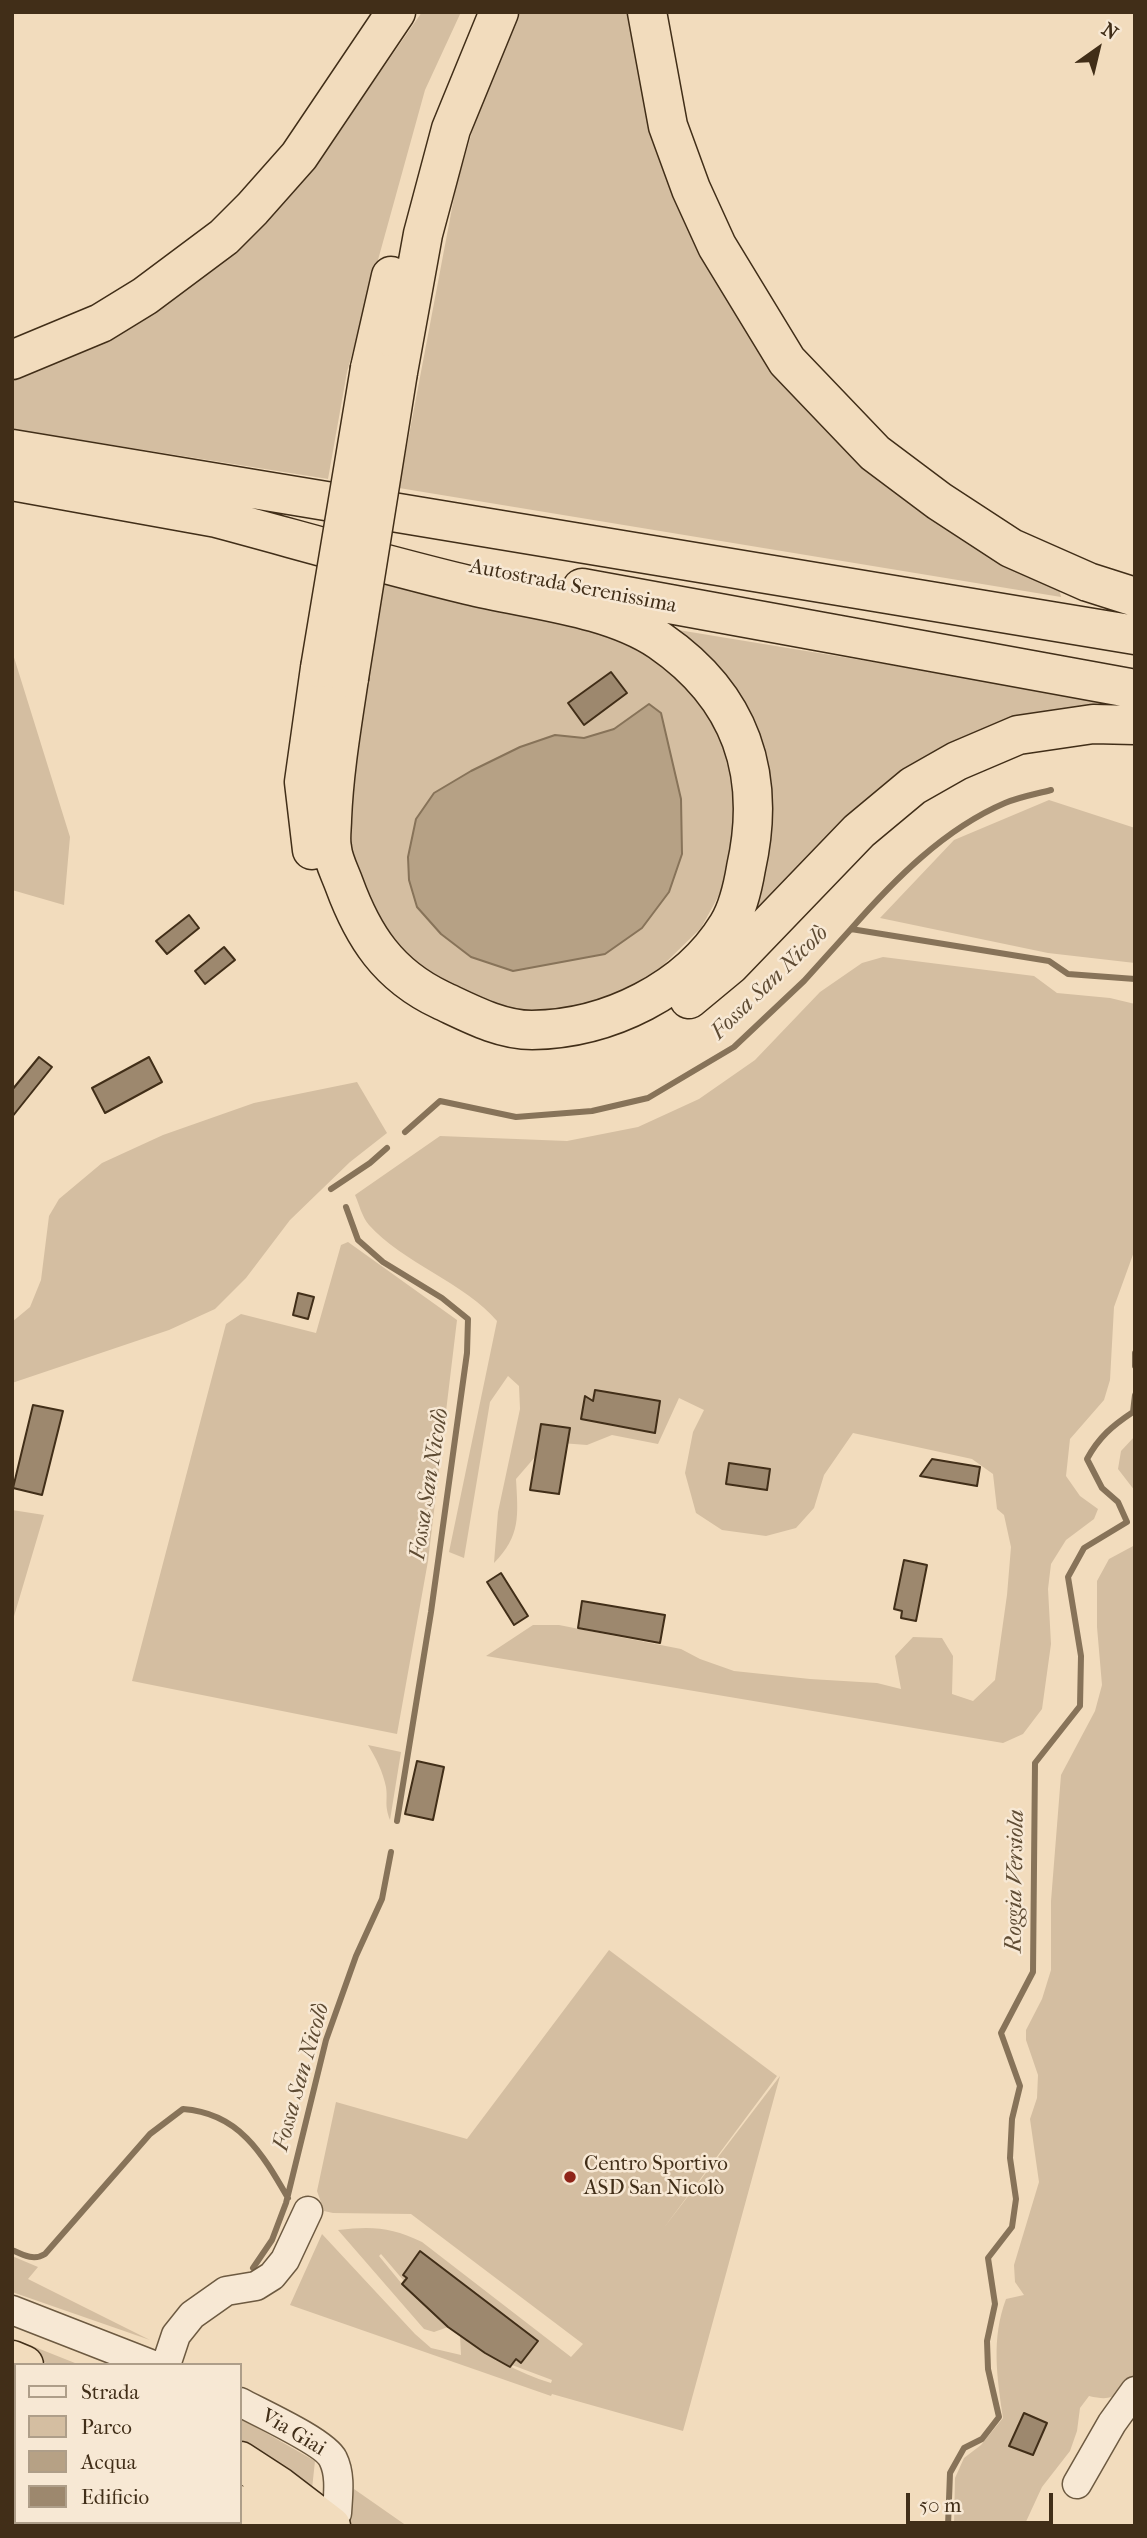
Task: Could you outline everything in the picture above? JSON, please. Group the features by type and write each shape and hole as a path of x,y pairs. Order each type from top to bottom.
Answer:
{"highway":[{"path":"12,360 102,324 145,296 224,237 306,147 396,12"},
{"path":"384,370 384,303 417,177 478,12"},
{"path":"499,12 451,129 384,370 335,673 304,782 319,889 340,930 367,970 400,1000 439,1027 499,1044 560,1044 604,1039 647,1023 688,1000 730,965 859,831 913,786 957,761 1018,735 1093,724 1135,725"},
{"path":"646,12 668,126 691,189 717,246 788,360 875,453 939,501 1011,548 1088,582 1135,597"},
{"name":"Autostrada Serenissima","path":"12,449 1135,635"},
{"name":"Autostrada Serenissima","path":"12,481 209,516 736,618 1135,689"},
{"path":"209,516 468,586 610,617 657,639 693,666 722,699 743,743 752,782 754,834 729,923 692,969 651,998 588,1023 530,1030 485,1021 435,998 411,983 389,964 362,929 332,848 335,673"},
{"path":"242,2462 334,2519"}],"street":[{"path":"167,2363 176,2335 191,2315 226,2291 256,2286 272,2276 285,2260 308,2211"},
{"path":"12,2310 148,2363"},
{"path":"1077,2484 1112,2423 1135,2391"},
{"name":"Via Giai","path":"242,2403 286,2425 332,2455 339,2473 334,2519"}],"green space":[{"path":"422,12 461,12 425,90 347,372 328,479 12,429 12,370 275,210 342,127"},
{"path":"514,12 641,12 780,362 1056,576 1061,597 399,488 456,187 500,36"},
{"path":"382,584 621,629 706,701 728,745 739,810 730,875 701,928 657,971 609,999 546,1013 470,1005 423,977 373,920 343,829"},
{"path":"666,628 1135,705 1027,718 709,965 762,780"},
{"path":"12,651 70,837 64,905 12,890"},
{"path":"1049,800 1135,828 1135,963 1048,953 880,918 954,840"},
{"path":"883,957 1034,976 1057,993 1110,998 1135,1004 1135,1249 1114,1307 1110,1380 1104,1400 1070,1439 1066,1476 1080,1496 1098,1509 1094,1519 1066,1540 1051,1564 1048,1589 1051,1644 1042,1709 1023,1734 1003,1743 486,1656 533,1625 559,1625 681,1649 734,1671 877,1683 901,1689 895,1656 913,1637 942,1638 953,1656 952,1694 973,1701 995,1680 1011,1547 1004,1515 997,1509 993,1474 972,1459 853,1433 824,1475 814,1508 796,1528 766,1536 722,1530 696,1513 685,1473 693,1432 704,1410 679,1398 658,1444 612,1435 587,1445 548,1442 516,1479 516,1524 509,1544 494,1563 498,1512 520,1409 519,1386 508,1376 490,1402 464,1558 449,1552 497,1321 469,1296 383,1238 367,1222 355,1195 440,1136 567,1141 638,1127 699,1099 755,1060 820,992 862,963"},
{"path":"357,1082 387,1133 350,1162 290,1220 246,1278 215,1309 169,1330 12,1383 12,1322 30,1307 41,1280 49,1216 59,1199 102,1163 163,1135 254,1103"},
{"path":"348,1242 457,1320 428,1561 397,1734 132,1681 226,1324 241,1314 316,1333 341,1245"},
{"path":"1135,1436 1135,1491 1118,1469 1121,1451"},
{"path":"12,1510 44,1515 12,1623"},
{"path":"1135,1545 1135,2379 1115,2396 1089,2396 1080,2408 1077,2431 1070,2451 1042,2487 1024,2526 954,2526 955,2478 964,2458 981,2445 1003,2418 997,2358 1001,2314 1006,2299 1024,2295 1015,2282 1014,2265 1039,2182 1030,2119 1037,2098 1038,2075 1026,2040 1026,2030 1042,1999 1051,1970 1051,1901 1061,1775 1095,1711 1102,1685 1097,1627 1097,1581 1109,1559"},
{"path":"368,1745 401,1752 390,1820 385,1781"},
{"path":"609,1950 777,2076 663,2229 780,2076 683,2431 552,2394 551,2396 290,2305 322,2234 431,2348 461,2355 460,2336 504,2363 551,2383 552,2380 512,2365 516,2359 522,2363 538,2341 421,2252 403,2274 407,2278 404,2281 381,2254 379,2256 402,2284 448,2327 434,2332 424,2329 338,2230 381,2229 401,2233 422,2242 571,2357 583,2344 411,2214 324,2211 317,2191 336,2102 467,2139"},
{"path":"12,2256 38,2267 28,2279 150,2340 12,2292"},
{"path":"12,2338 75,2363 46,2363 12,2348"},
{"path":"242,2419 315,2461 311,2498 242,2451"},
{"path":"354,2489 407,2526 351,2526 345,2521"},
{"path":"12,2501 14,2524 63,2526 12,2526"}],"water":[{"path":"649,704 661,713 681,799 682,854 669,892 642,928 605,954 513,971 471,957 441,934 417,907 409,880 408,857 416,819 434,793 520,747 555,735 584,738 614,729"}],"building":[{"path":"611,672 627,693 584,725 568,703"},
{"path":"189,915 199,928 167,954 156,941"},
{"path":"224,947 235,960 205,984 195,971"},
{"path":"39,1057 52,1067 12,1117 12,1090"},
{"path":"149,1057 162,1082 105,1113 92,1088"},
{"path":"298,1293 314,1297 308,1319 293,1315"},
{"path":"595,1390 660,1401 655,1433 581,1419 585,1396 593,1401"},
{"path":"33,1405 63,1411 42,1495 13,1488"},
{"path":"541,1424 570,1428 559,1494 530,1490"},
{"path":"932,1459 980,1467 977,1486 920,1476"},
{"path":"729,1463 770,1469 767,1490 726,1484"},
{"path":"904,1560 927,1565 916,1621 901,1618 902,1611 894,1609"},
{"path":"501,1573 528,1616 514,1625 487,1582"},
{"path":"582,1601 665,1615 660,1643 578,1628"},
{"path":"417,1761 444,1767 433,1820 405,1814"},
{"path":"420,2251 538,2341 521,2363 516,2359 510,2367 485,2353 448,2327 402,2284 407,2278 403,2275"},
{"path":"1024,2413 1047,2423 1033,2455 1009,2446"}],"waterway":[{"path":"851,929 921,857 961,827 1005,803 1051,790"},
{"name":"Fossa San Nicolò","path":"405,1132 440,1101 516,1117 592,1111 648,1098 734,1047 804,981 851,929 1049,961 1068,974 1135,979"},
{"name":"Fossa San Nicolò","path":"331,1189 387,1148"},
{"name":"Fossa San Nicolò","path":"346,1207 358,1240 383,1262 442,1298 468,1319 467,1353 431,1612 397,1821"},
{"name":"Roggia Versiola","path":"1135,1353 1135,1366"},
{"name":"Roggia Versiola","path":"948,2526 950,2473 964,2448 982,2439 999,2417 988,2369 987,2341 995,2304 988,2258 1012,2227 1016,2199 1010,2158 1012,2119 1020,2086 1001,2033 1033,1972 1035,1763 1080,1706 1081,1656 1068,1577 1084,1548 1127,1522 1118,1502 1102,1488 1087,1459 1096,1444 1133,1412 1135,1395"},
{"name":"Fossa San Nicolò","path":"253,2268 272,2240 286,2203 326,2040 356,1956 382,1899 391,1852"},
{"path":"12,2250 33,2257 45,2254 150,2134 183,2109 219,2118 247,2138 288,2198"}],"place":[{"name":"Centro Sportivo ASD San Nicolò","path":"570,2177"}]}
